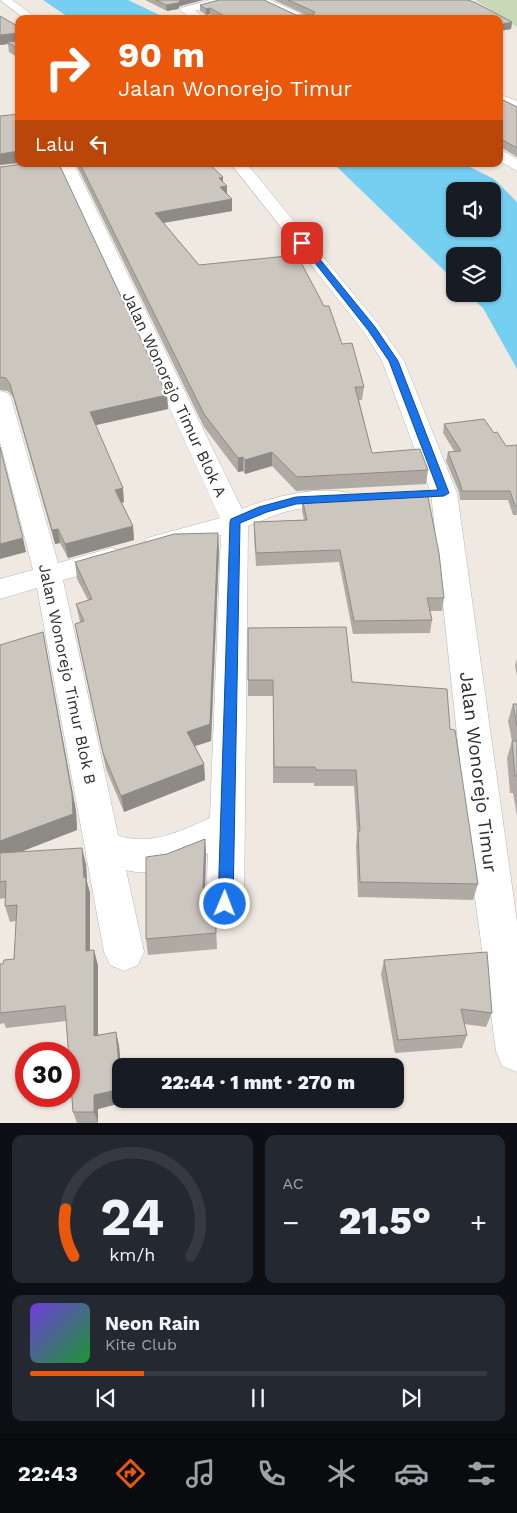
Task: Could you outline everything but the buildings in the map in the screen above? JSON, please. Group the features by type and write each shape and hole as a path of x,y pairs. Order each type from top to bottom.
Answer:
{"street":[{"path":"194,15 185,10 222,0"},
{"path":"260,0 298,15"},
{"path":"5,2 26,15"},
{"path":"503,100 517,106"},
{"path":"503,150 517,166"},
{"name":"Jalan Wonorejo Timur Blok A","path":"67,167 235,522 225,904"},
{"name":"Jalan Wonorejo Timur","path":"241,167 372,329 393,361 430,494 517,1051"},
{"name":"Jalan Wonorejo Timur Blok B","path":"0,398 48,575 124,952"},
{"path":"0,588 235,522 263,510 296,501 366,497"},
{"path":"103,846 136,856 166,852 194,843 227,827"}],"green space":[{"path":"475,0 517,0 517,27 503,18 503,15 498,15"}],"water":[{"path":"43,0 128,0 160,15 65,15"},
{"path":"337,167 470,167 494,179 497,182 446,182 446,237 501,237 501,186 517,202 517,369 483,308 477,302 501,302 501,247 446,247 446,272"}],"route":[{"path":"225,904 235,522 263,510 296,501 444,493 393,361 372,329 302,243"}]}
